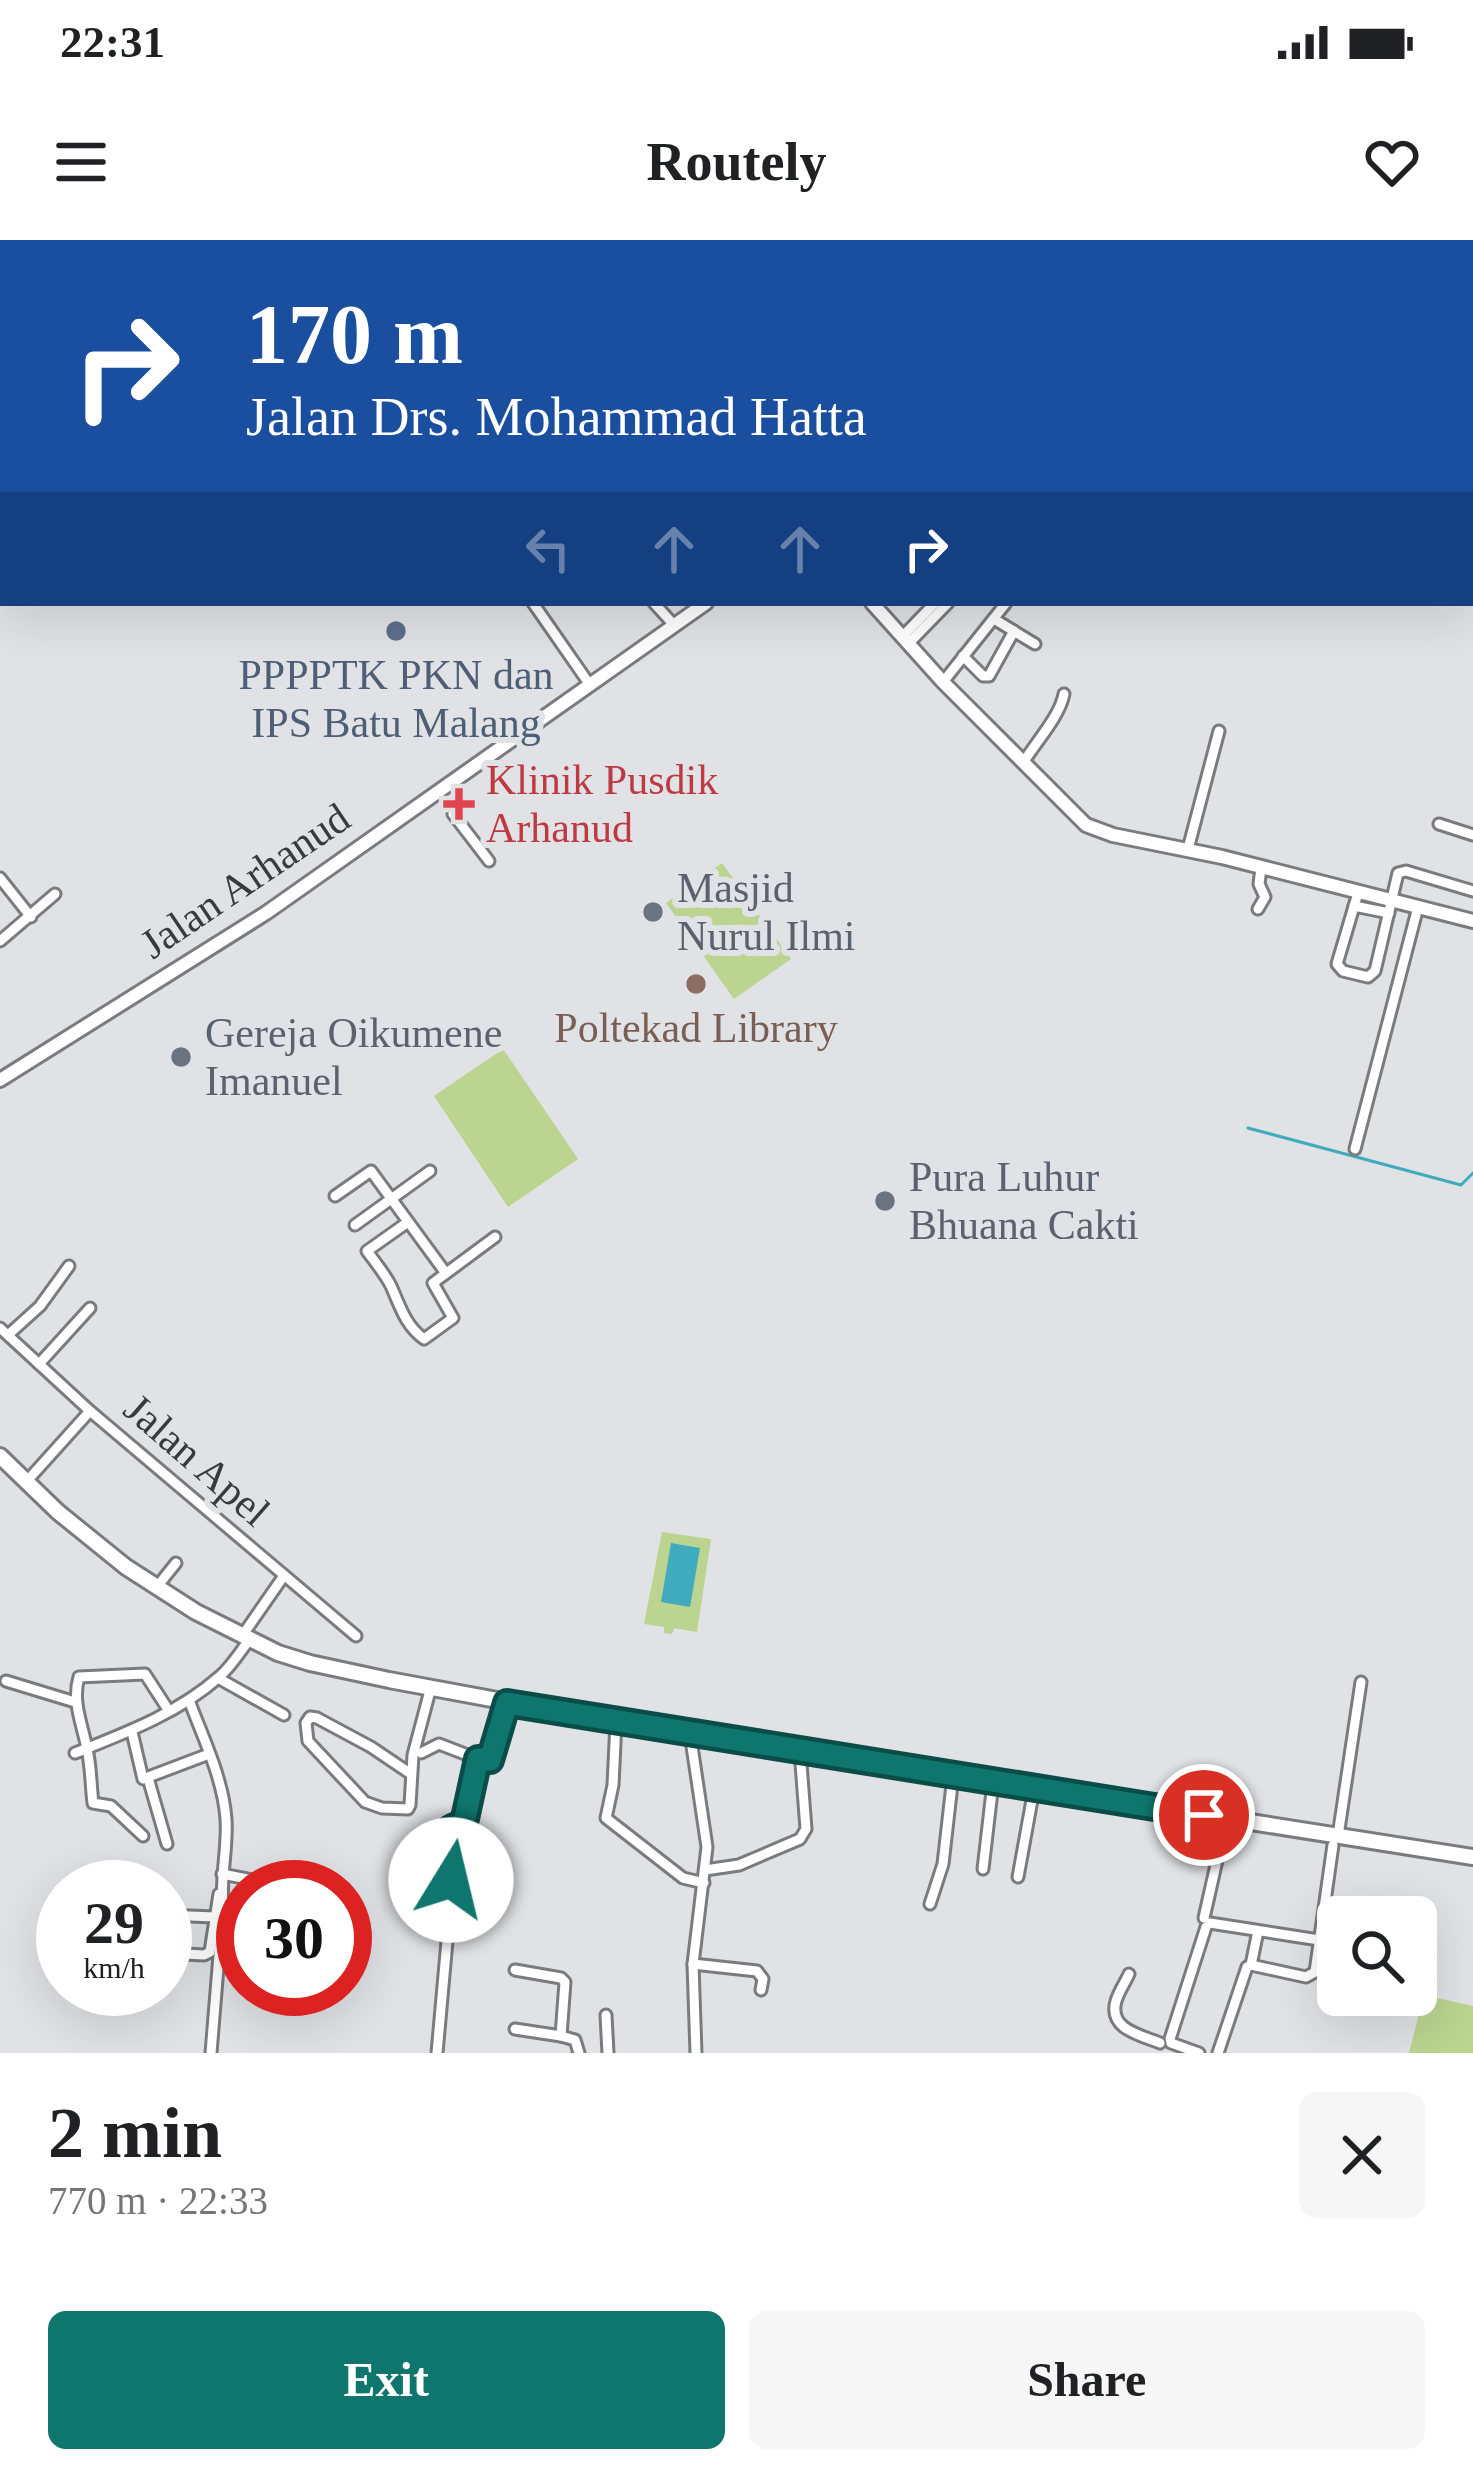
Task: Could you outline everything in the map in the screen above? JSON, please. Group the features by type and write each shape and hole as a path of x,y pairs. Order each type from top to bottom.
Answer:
{"main road":[{"path":"0,1456 102,1550 156,1588 246,1638 310,1663 616,1722 1242,1821 1335,1840 1473,1857"}],"street":[{"path":"535,606 590,685"},
{"path":"657,606 674,625"},
{"name":"Jalan Arhanud","path":"0,1080 266,913 702,606"},
{"path":"875,606 1086,825 1262,868 1356,899 1473,921"},
{"path":"905,641 933,606"},
{"path":"905,641 945,606"},
{"path":"943,682 1004,606"},
{"path":"994,619 1035,644"},
{"path":"963,656 983,676 989,676 1014,632"},
{"path":"1023,763 1059,713 1064,694"},
{"path":"1188,849 1219,731"},
{"path":"453,814 489,861"},
{"path":"1439,824 1473,835"},
{"path":"1258,909 1265,897 1259,884 1262,868"},
{"path":"1356,899 1337,964 1343,971 1368,977 1375,971 1401,871 1473,891"},
{"path":"0,878 31,917"},
{"path":"0,940 55,894"},
{"path":"1355,1148 1418,907"},
{"path":"355,1225 430,1171"},
{"path":"335,1196 371,1172 445,1272"},
{"path":"408,1222 367,1251 421,1338 453,1318 434,1282 495,1237"},
{"path":"4,1332 40,1306 69,1266"},
{"path":"39,1364 90,1308"},
{"name":"Jalan Apel","path":"4,1332 356,1636"},
{"path":"27,1481 90,1411"},
{"path":"156,1588 176,1563"},
{"path":"74,1753 132,1732 189,1700 220,1676 284,1577"},
{"path":"143,1835 111,1806 93,1803 76,1702 79,1677 140,1673 150,1678 169,1711"},
{"path":"220,1676 284,1715"},
{"path":"6,1681 76,1702"},
{"path":"1326,1896 1361,1682"},
{"path":"414,1762 371,1748 317,1718 308,1719 308,1742 367,1804 409,1808 430,1687"},
{"path":"189,1700 221,1790 226,1816 223,1860"},
{"path":"414,1762 439,1744 490,1760 507,1703"},
{"path":"616,1722 606,1818 683,1878 704,1882"},
{"path":"132,1732 141,1777 209,1754"},
{"path":"690,1733 706,1832 693,1964 695,2053"},
{"path":"705,1870 739,1865 804,1835 800,1751"},
{"path":"437,2053 452,1828 464,1823 478,1759"},
{"path":"930,1904 944,1864 953,1776"},
{"path":"148,1778 167,1844"},
{"path":"983,1869 993,1783"},
{"path":"1018,1877 1034,1789"},
{"path":"1202,1815 1208,1837 1220,1846"},
{"path":"1163,2043 1205,1923 1220,1846 1242,1821"},
{"path":"192,1954 208,1954 212,1949 216,1912"},
{"path":"192,1916 215,1917"},
{"path":"1205,1923 1317,1940"},
{"path":"1218,2053 1240,1981 1251,1965 1258,1931"},
{"path":"1251,1965 1308,1976 1315,1972 1317,1956"},
{"path":"693,1964 757,1971 763,1979 761,1990"},
{"path":"515,1970 564,1979 561,2036"},
{"path":"1129,1974 1115,2006 1120,2024 1199,2053"},
{"path":"212,2053 216,2004"},
{"path":"606,2015 608,2053"},
{"path":"515,2029 575,2040 579,2053"}],"green space":[{"path":"722,863 791,959 734,999 666,903"},
{"path":"503,1049 578,1159 508,1207 434,1096"},
{"path":"662,1532 711,1539 697,1632 674,1628 672,1634 664,1633 664,1627 644,1624"},
{"path":"1437,1998 1473,2006 1473,2053 1409,2053 1419,2016 1437,2016"}],"water":[{"path":"671,1543 700,1548 690,1607 661,1602"}],"waterway":[{"path":"1248,1128 1461,1185 1473,1173"}],"place":[{"name":"PPPPTK PKN dan IPS Batu Malang","path":"396,631"},
{"name":"Klinik Pusdik Arhanud","path":"459,804"},
{"name":"Masjid Nurul Ilmi","path":"653,912"},
{"name":"Poltekad Library","path":"696,984"},
{"name":"Gereja Oikumene Imanuel","path":"181,1057"},
{"name":"Pura Luhur Bhuana Cakti","path":"885,1201"}],"route":[{"path":"451,1880 452,1828 464,1823 478,1759 490,1760 507,1703 1204,1815"}]}
